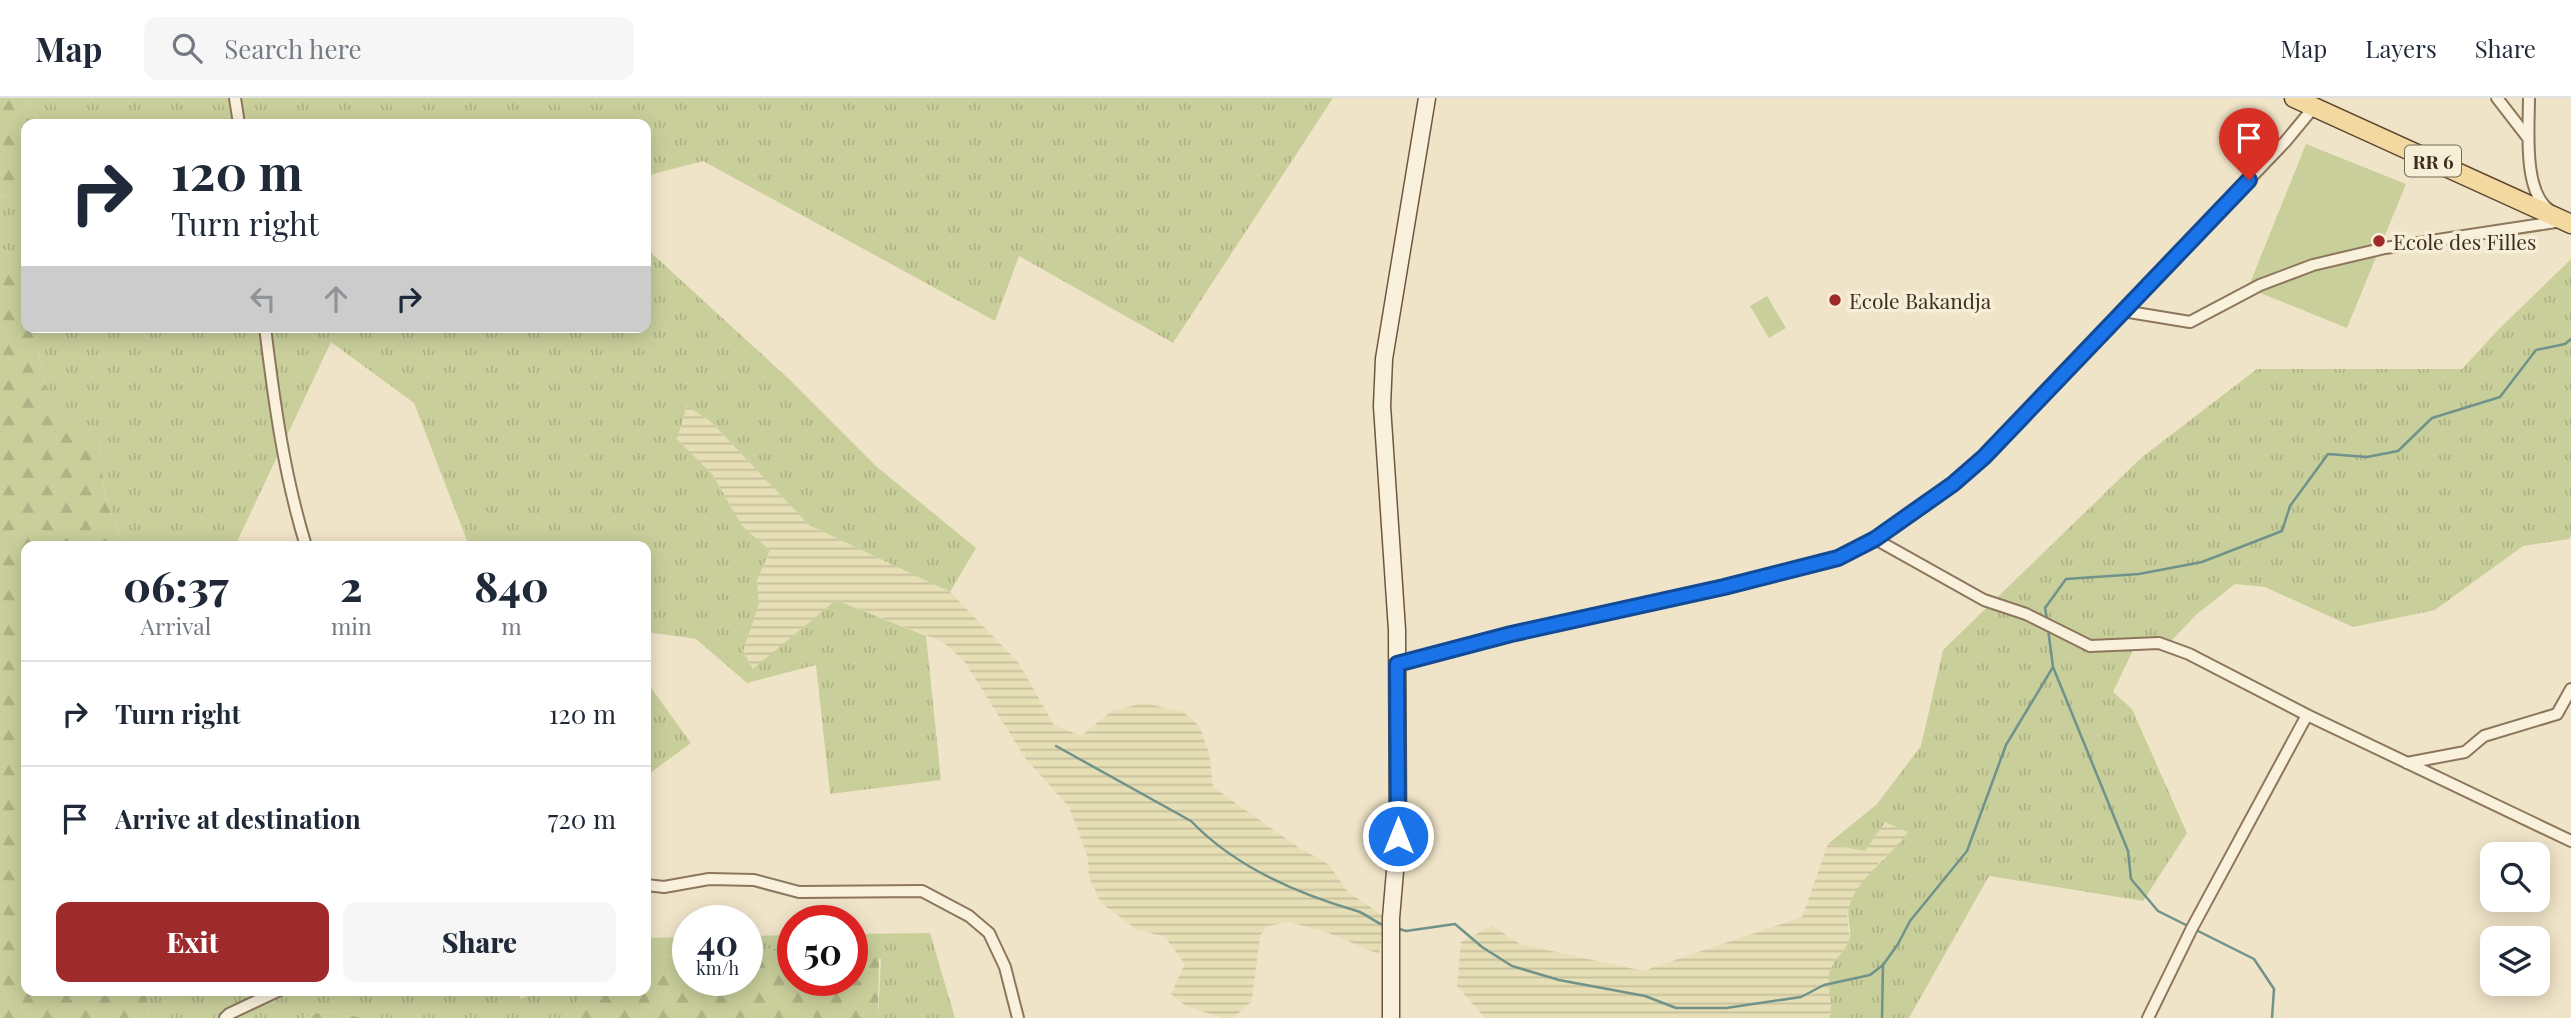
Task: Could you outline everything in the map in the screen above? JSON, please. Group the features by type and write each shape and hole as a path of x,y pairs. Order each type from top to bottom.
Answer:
{"main road":[{"path":"1391,1018 1391,918 1398,836 1397,664 1391,512 1382,406 1384,359 1427,98"},
{"name":"RR 6","path":"2294,98 2569,221"}],"street":[{"path":"235,98 238,119"},
{"path":"2497,98 2529,141"},
{"path":"2529,98 2530,174 2541,203 2569,221"},
{"path":"1397,664 1511,634 1789,571 1838,558 1875,539 1953,484 1984,457 2285,142 2314,107"},
{"path":"2123,311 2190,322 2260,285 2312,265 2385,248 2569,221"},
{"path":"266,333 290,491 305,541"},
{"path":"1875,539 1984,600 2026,614 2090,646 2158,643 2189,654 2307,715 2571,841"},
{"path":"2407,763 2465,752 2484,736 2557,714 2571,689"},
{"path":"2148,1018 2192,928 2307,715"},
{"path":"651,886 664,887 709,879 754,880 799,892 922,891 969,916 989,933 1005,967 1018,1018"},
{"path":"225,1018 266,996"}],"shaded area":[{"path":"687,405 710,421 809,525 950,592 1018,662 1054,725 1081,736 1112,711 1144,703 1184,712 1200,727 1209,753 1213,787 1298,847 1328,864 1348,892 1385,917 1379,954 1326,932 1289,922 1268,926 1260,935 1252,1001 1233,1018 1223,1018 1186,1006 1171,994 1185,964 1165,937 1136,929 1101,903 1089,877 1088,858 1069,807 1026,759 964,661 943,642 836,600 754,670 743,651 759,604 757,580 770,550 742,526 713,475 677,439"},
{"path":"1885,822 1909,831 1900,844 1879,862 1847,915 1850,940 1829,975 1832,1007 1829,1018 1485,1018 1457,986 1461,942 1492,926 1520,944 1643,971 1802,917 1828,844 1865,851"}],"green space":[{"path":"0,98 25,98 40,119 21,119 21,199 0,195"},
{"path":"25,98 1333,98 1173,343 1019,256 995,321 703,161 651,175 651,119 40,119"},
{"path":"2306,144 2406,184 2347,328 2248,288"},
{"path":"0,195 21,199 21,256 0,249"},
{"path":"0,249 21,256 21,333 34,333 47,395 99,442 105,497 122,541 21,541 21,996 147,996 149,1014 153,1018 0,1018"},
{"path":"651,253 790,380 877,467 976,548 950,592 809,525 710,421 687,406 677,439 713,475 742,526 770,550 757,580 759,604 743,651 753,669 836,600 926,636 941,780 830,794 816,665 747,683 696,639 651,633 651,541 467,541 414,403 331,342 237,541 122,541 105,497 99,442 47,395 34,333 651,333"},
{"path":"2571,259 2569,539 2523,546 2435,610 2353,627 2265,587 2235,584 2197,614 2172,640 2136,644 2113,692 2132,709 2187,833 2143,901 1989,876 1909,1018 1829,1018 1829,975 1849,941 1850,904 1861,884 1908,832 1885,822 1865,851 1828,844 1877,804 1921,746 1943,650 2141,458 2257,369 2462,369"},
{"path":"1767,296 1786,328 1769,338 1750,306"},
{"path":"651,688 691,743 651,772"},
{"path":"930,933 955,1018 878,1018 881,959 868,955 868,934"},
{"path":"777,935 777,949 763,949 763,936"},
{"path":"672,937 672,955 651,957 651,938"},
{"path":"763,949 777,949 777,996 868,996 868,954 879,957 878,1018 564,1018 582,996 651,996 651,957 672,955 672,996 763,996"},
{"path":"147,996 520,996 521,999 527,996 582,996 564,1018 364,1018 330,1011 311,1014 306,1018 153,1018 149,1014"},
{"path":"330,1011 364,1018 306,1018 311,1014"}],"waterway":[{"path":"2047,619 2045,608 2066,579 2139,574 2202,562 2282,531 2290,506 2328,454 2367,457 2398,451 2432,418 2500,397 2536,350 2565,344 2571,339"},
{"path":"2048,629 2053,667 2128,851 2131,879 2158,911 2190,927"},
{"path":"1396,928 1406,931 1455,924 1482,947 1512,966 1559,980 1645,996 1676,1008 1726,1008 1801,997 1824,985 1870,975 1883,965 1910,921 1967,851 2006,745 2053,667"},
{"path":"1056,746 1191,821 1227,852 1247,865 1290,887 1361,912 1386,926"},
{"path":"2196,930 2254,959 2274,989 2272,1018"},
{"path":"1882,1018 1883,965"}],"place":[{"name":"Ecole des Filles","path":"2379,241"},
{"name":"Ecole Bakandja","path":"1835,300"}],"route":[{"path":"1398,836 1397,664 1511,634 1789,571 1838,558 1875,539 1953,484 1984,457 2249,180"}]}
